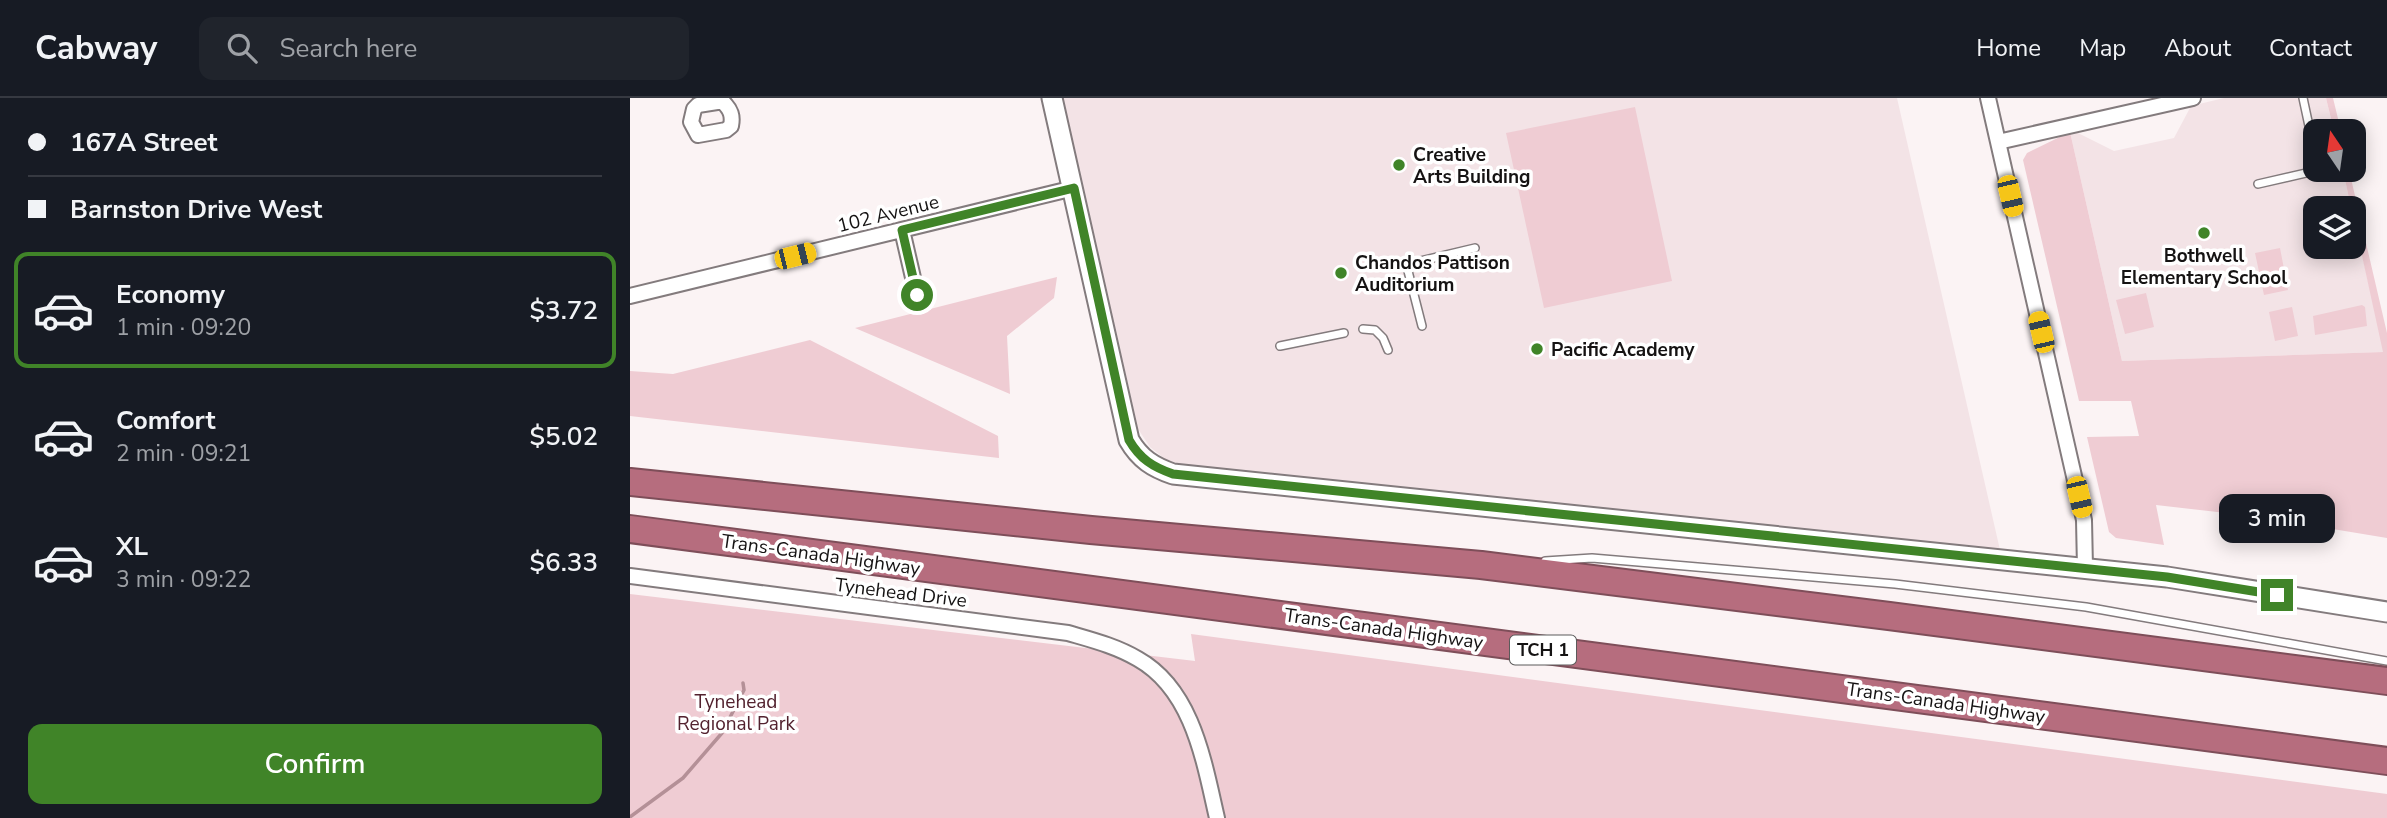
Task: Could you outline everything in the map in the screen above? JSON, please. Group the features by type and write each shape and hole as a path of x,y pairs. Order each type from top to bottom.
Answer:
{"highway":[{"path":"630,482 1091,530 1481,565 1889,615 2387,681"},
{"name":"Trans-Canada Highway","path":"630,529 2387,761"}],"street":[{"path":"1052,98 1129,440 1147,463 1173,474 2167,577 2387,612"},
{"path":"1988,98 2084,520 2085,568"},
{"path":"1998,142 2193,98"},
{"name":"102 Avenue","path":"630,296 1074,188"},
{"path":"902,230 917,295"},
{"name":"Tynehead Drive","path":"630,576 1068,633 1115,647 1141,660 1158,675 1191,722 1217,818"}],"lane":[{"path":"2302,98 2307,119"},
{"path":"2258,184 2303,174"},
{"path":"1422,326 1408,271 1412,263 1475,248"},
{"path":"1363,329 1375,330 1388,350"},
{"path":"1280,346 1344,333"},
{"path":"1481,565 1592,558 1895,584 2086,607 2387,661"}],"shaded area":[{"name":"Pacific Academy","path":"1063,98 1897,98 2000,550 1183,465 1165,459 1150,447 1138,429"},
{"name":"Bothwell Elementary School","path":"2224,98 2326,98 2331,119 2303,119 2303,182 2346,182 2348,196 2303,196 2303,259 2363,259 2384,352 2122,361 2070,132 2074,131 2114,151 2174,138 2191,106"}],"green space":[{"path":"2326,98 2333,98 2338,119 2331,119"},
{"path":"1635,107 1672,281 1544,308 1506,133"},
{"path":"2070,132 2122,361 2383,352 2363,259 2366,259 2366,243 2387,333 2387,538 2261,517 2156,505 2164,545 2116,538 2109,532 2087,437 2139,436 2131,401 2079,401 2023,160 2027,153"},
{"path":"2346,182 2352,182 2355,196 2348,196"},
{"path":"2280,248 2288,290 2264,295 2255,253"},
{"path":"1057,277 1054,298 1007,336 1010,394 855,328"},
{"path":"2146,293 2154,327 2125,334 2116,300"},
{"path":"2362,305 2365,307 2367,326 2315,335 2313,316"},
{"path":"2292,307 2298,336 2275,341 2269,312"},
{"path":"810,340 998,436 999,458 630,416 630,371 673,374"},
{"name":"Tynehead Regional Park","path":"630,594 1195,661 1191,634 2387,794 2387,818 630,818"}],"waterway":[{"path":"630,817 683,778 722,733 744,690 743,683"}],"place":[{"name":"Creative Arts Building","path":"1399,165"},
{"name":"Bothwell Elementary School","path":"2204,233"},
{"name":"Chandos Pattison Auditorium","path":"1341,273"},
{"name":"Pacific Academy","path":"1537,349"}],"route":[{"path":"917,295 902,230 1074,188 1129,440 1147,463 1173,474 2167,577 2277,595"}]}
